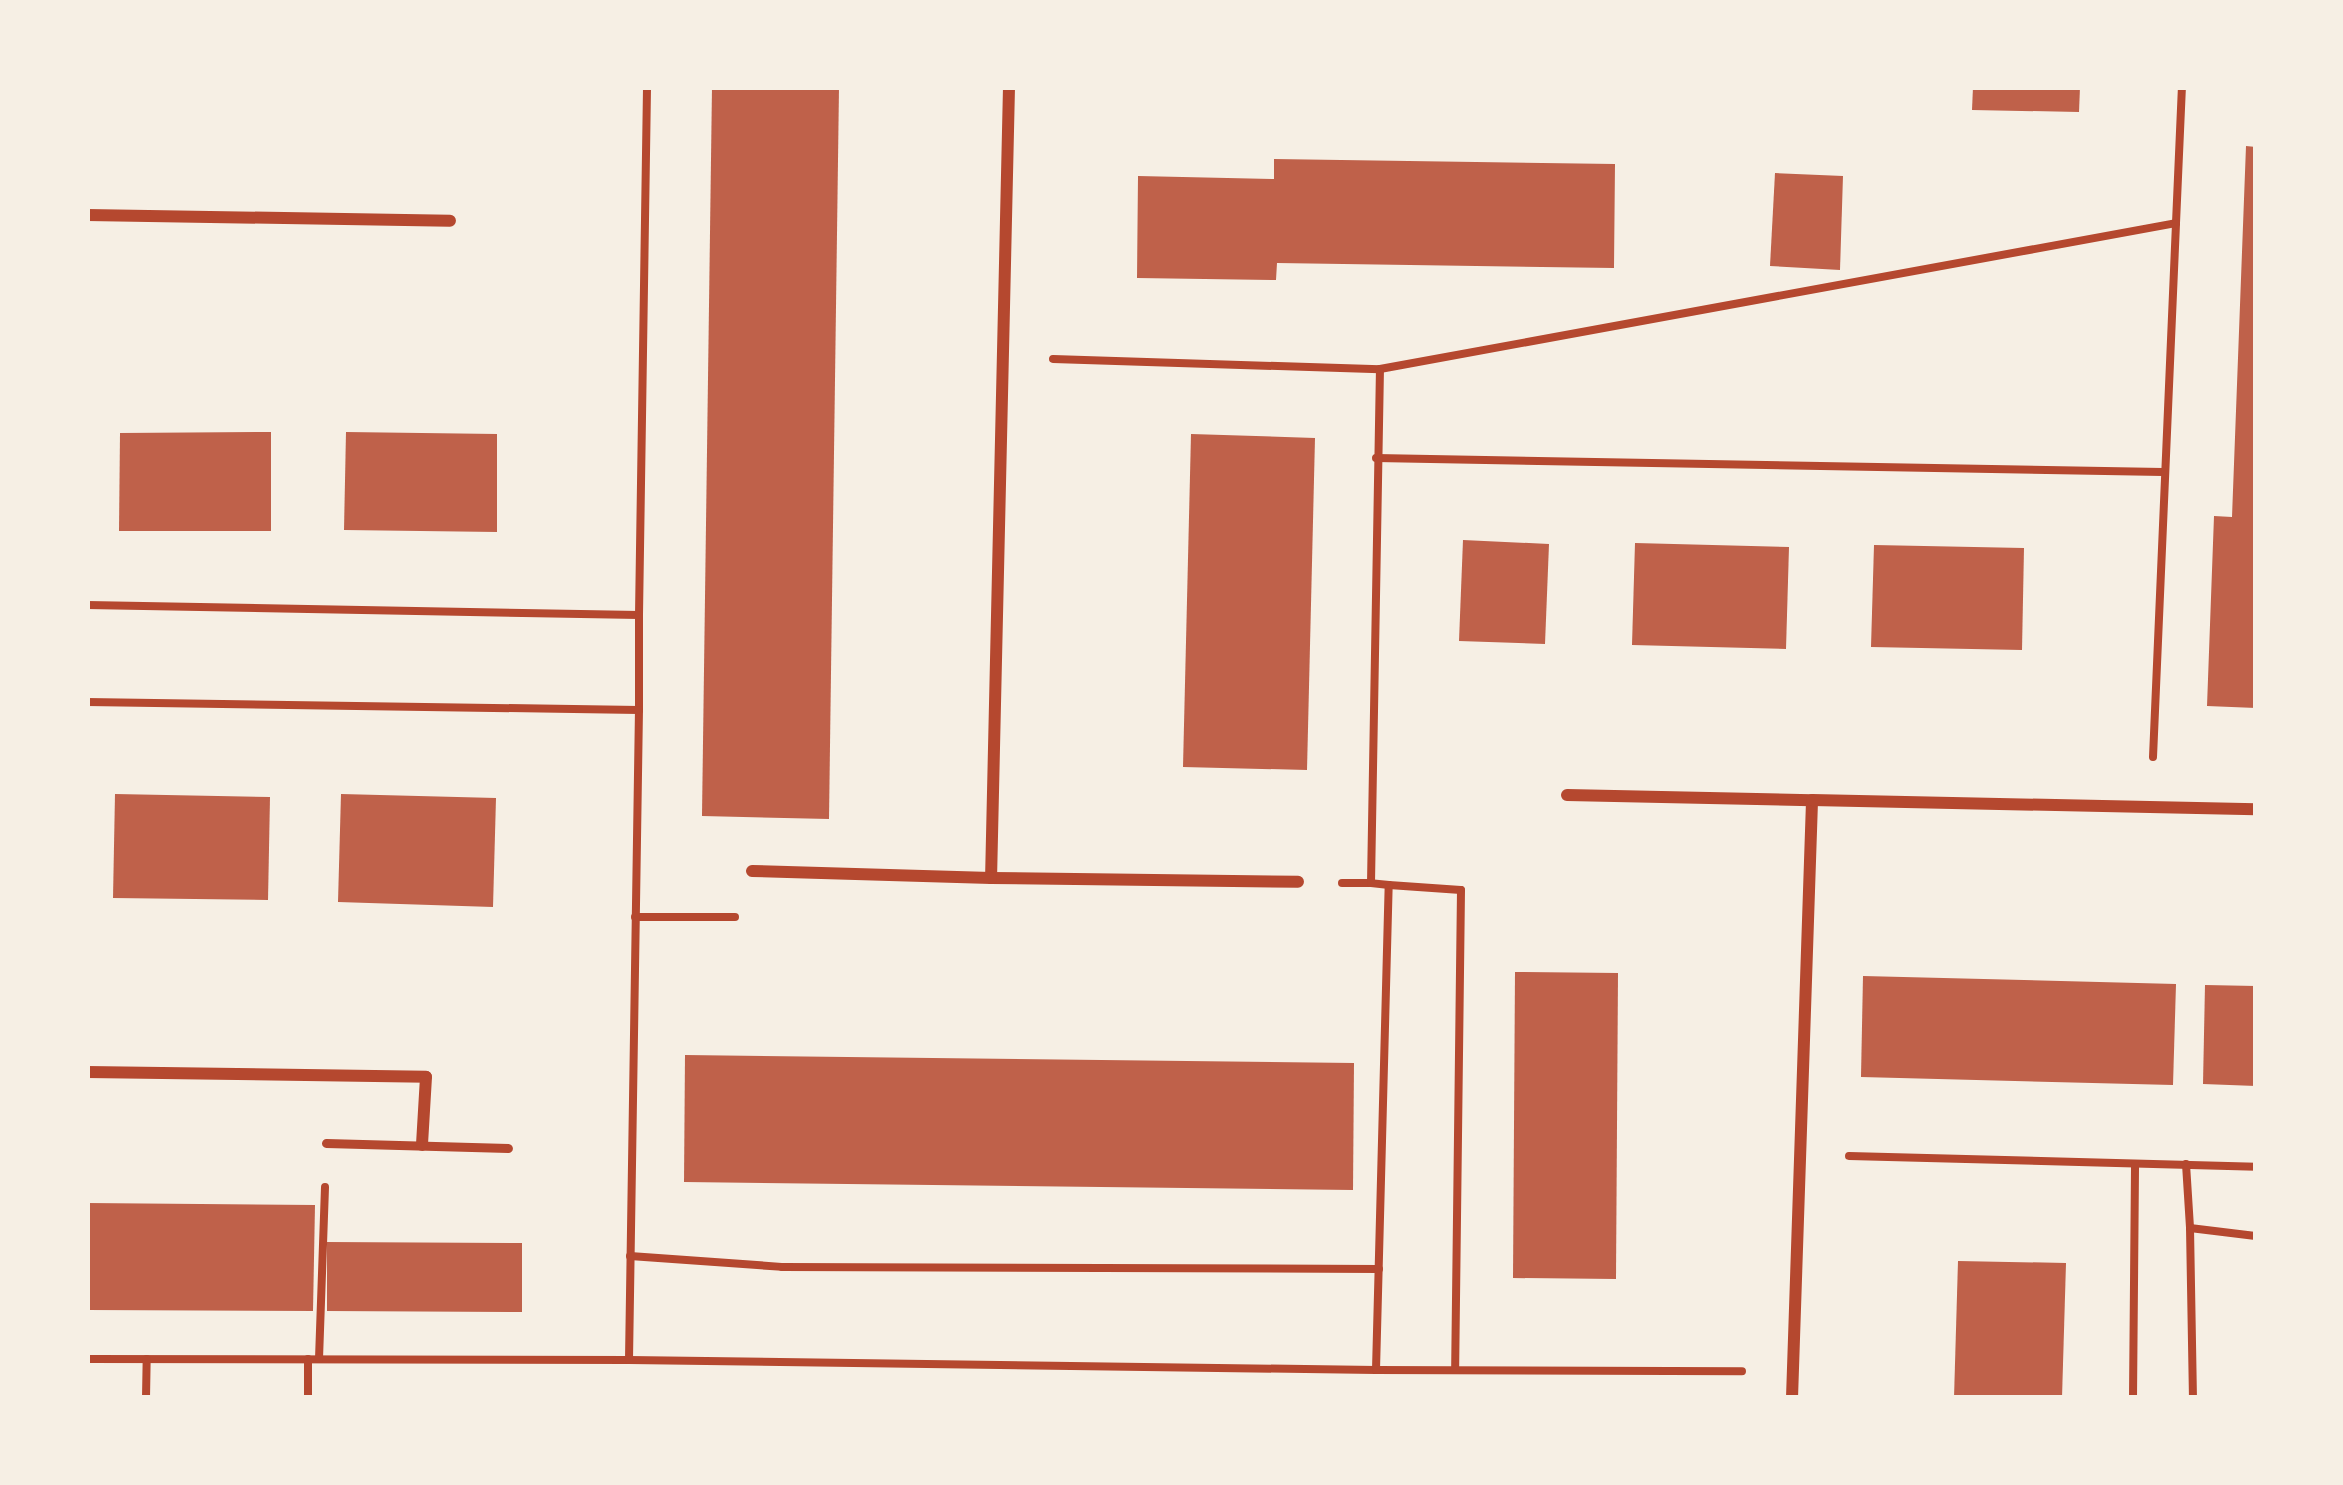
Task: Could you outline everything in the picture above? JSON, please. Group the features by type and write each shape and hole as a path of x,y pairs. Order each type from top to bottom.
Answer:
{"street":[{"path":"991,878 1009,87"},
{"path":"87,214 450,221"},
{"path":"1568,795 2256,809"},
{"path":"1792,1398 1812,800"},
{"path":"752,871 1298,882"},
{"path":"87,1072 426,1077 422,1145"}],"lane":[{"path":"326,1143 508,1148"}],"path":[{"path":"87,701 638,710 647,87"},
{"path":"2151,806 2182,87"},
{"path":"1004,358 1380,369 2176,223"},
{"path":"1380,369 1371,883 1461,890 1455,1369"},
{"path":"1376,458 2163,472"},
{"path":"87,605 639,615"},
{"path":"635,917 752,917 752,871"},
{"path":"1376,1370 1389,885"},
{"path":"308,1398 326,1143"},
{"path":"1800,1153 2256,1167"},
{"path":"2133,1398 2134,1164"},
{"path":"2186,1165 2193,1398"},
{"path":"2190,1228 2256,1236"},
{"path":"630,1256 782,1267 1379,1269"},
{"path":"146,1398 147,1359"},
{"path":"628,1360 1792,1373"}],"building":[{"path":"712,87 839,87 829,819 702,816"},
{"path":"1973,87 2080,87 2079,112 1972,110"},
{"path":"2246,146 2256,147 2256,708 2207,706 2214,516 2232,517"},
{"path":"1274,159 1615,164 1614,268 1277,263 1276,280 1137,278 1138,176 1274,179"},
{"path":"1775,173 1843,176 1840,270 1770,266"},
{"path":"271,432 271,531 119,531 120,433"},
{"path":"346,432 497,434 497,532 344,530"},
{"path":"1191,434 1315,438 1307,770 1183,767"},
{"path":"1463,540 1549,544 1545,644 1459,641"},
{"path":"1635,543 1789,547 1786,649 1632,645"},
{"path":"1874,545 2024,548 2022,650 1871,647"},
{"path":"115,794 270,797 268,900 113,898"},
{"path":"341,794 496,798 493,907 338,902"},
{"path":"1515,972 1618,973 1616,1279 1513,1278"},
{"path":"1863,976 2176,984 2173,1085 1861,1077"},
{"path":"2205,985 2256,986 2256,1086 2203,1084"},
{"path":"685,1055 1354,1063 1353,1190 684,1182"},
{"path":"87,1203 315,1205 313,1311 87,1310"},
{"path":"327,1242 522,1243 522,1312 327,1311"},
{"path":"1958,1261 2066,1263 2062,1398 1954,1398"}]}
